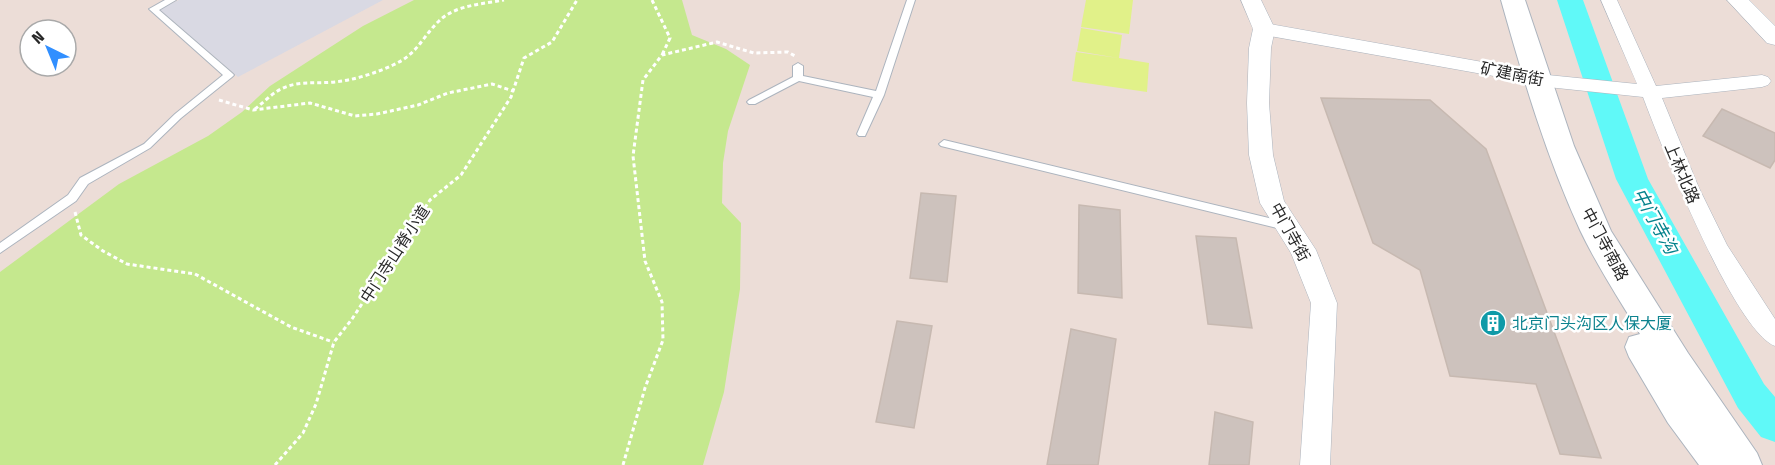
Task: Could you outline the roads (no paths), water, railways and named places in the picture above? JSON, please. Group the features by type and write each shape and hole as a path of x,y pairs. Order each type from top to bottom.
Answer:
{"main road":[{"name":"中门寺南路","path":"1496,0 1527,77 1544,103 1574,181 1613,261 1715,425 1744,465"},
{"name":"中门寺南路","path":"1513,0 1527,77 1534,135 1574,226 1620,311 1680,412 1720,465"}],"street":[{"path":"1251,0 1264,29"},
{"name":"上林北路","path":"1609,0 1683,179 1709,233 1740,290 1775,336"},
{"path":"1737,0 1775,38"},
{"name":"矿建南街","path":"1264,29 1574,85 1648,91 1762,81"},
{"name":"中门寺街","path":"1264,29 1260,48 1258,103 1261,154 1272,203 1303,250 1324,303 1315,465"}],"lane":[{"path":"0,249 72,198 84,181 147,146 178,116 229,75 153,9 172,0"},
{"path":"862,134 879,95 911,0"},
{"path":"798,66 798,78"},
{"path":"752,102 798,78 879,95"},
{"path":"944,144 1287,226"}],"waterway":[{"name":"中门寺沟","path":"1570,0 1632,179 1751,396 1775,425"}],"place":[{"name":"北京门头沟区人保大厦","path":"1493,323"}]}
